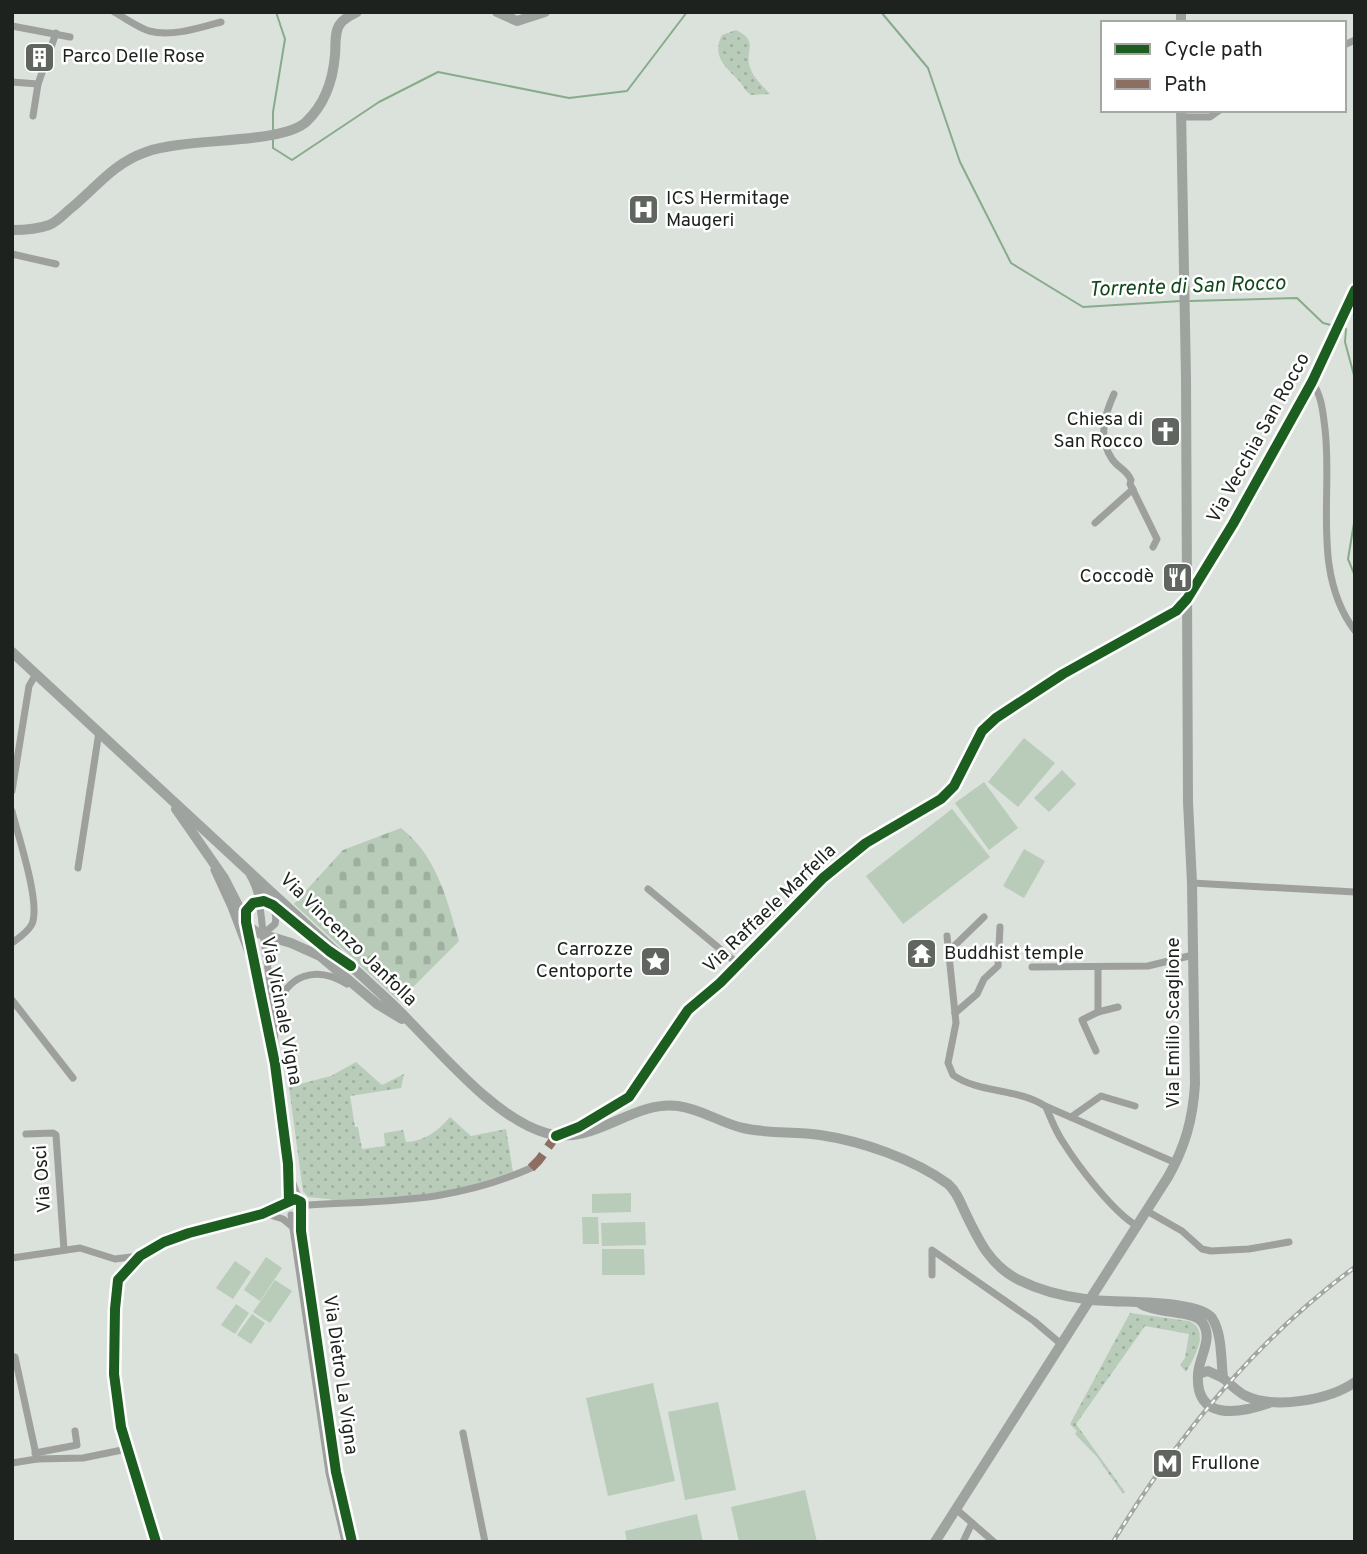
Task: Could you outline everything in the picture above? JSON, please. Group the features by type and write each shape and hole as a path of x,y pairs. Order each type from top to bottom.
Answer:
{"main road":[{"path":"12,230 51,225 113,168 146,152 166,146 285,134 297,129 324,99 333,71 337,30 340,23 357,12"},
{"path":"497,12 517,21 545,12"},
{"name":"Via Emilio Scaglione","path":"935,1542 1176,1163 1189,1131 1193,1110 1185,265 1181,114"},
{"name":"Via Vincenzo Janfolla","path":"12,652 409,1022"},
{"name":"Via Vincenzo Janfolla","path":"167,796 224,878 253,931 320,956 388,1012 409,1022"},
{"path":"409,1022 508,1115 526,1126 556,1136 587,1133 636,1113 666,1105 683,1106 746,1129 818,1135 868,1147 918,1168 947,1184 957,1195 988,1255 1006,1273 1042,1290 1089,1300 1140,1304 1151,1302 1191,1307 1209,1315 1216,1326 1223,1378"},
{"path":"1140,1304 1152,1310 1196,1317 1203,1323 1206,1345 1198,1374 1201,1397 1216,1410 1235,1410 1272,1401"},
{"path":"1198,1374 1208,1371 1223,1378 1243,1395 1272,1401 1332,1395 1355,1382"}],"street":[{"path":"114,12 149,31 169,33 221,22"},
{"path":"12,26 70,37"},
{"path":"33,116 38,84 56,33"},
{"path":"12,82 38,84"},
{"path":"1181,114 1210,117 1217,112"},
{"path":"12,254 56,264"},
{"name":"Via Vecchia San Rocco","path":"1187,599 1233,524 1312,382 1355,290"},
{"path":"1312,382 1318,391 1322,408 1327,449 1326,514 1330,577 1355,631"},
{"path":"1114,394 1102,425 1105,439 1111,458 1128,472 1133,489 1157,539 1153,547"},
{"path":"1095,523 1133,489"},
{"name":"Via Raffaele Marfella","path":"556,1136 598,1118 629,1097 688,1010 823,878 866,843 941,799 954,786 982,731 996,718 1063,674 1172,615 1187,599"},
{"path":"12,791 29,686 36,674"},
{"path":"78,868 99,732"},
{"path":"12,811 34,905 31,926 12,943"},
{"path":"199,841 231,907 258,980"},
{"name":"Via Vicinale Vigna","path":"243,865 253,881 259,901 275,1015 275,1065"},
{"path":"253,881 277,915 275,924 263,934"},
{"path":"1192,883 1355,892"},
{"path":"648,889 738,964"},
{"name":"Via Vicinale Vigna","path":"291,1214 286,1209 289,1201 288,1164 275,1065 246,911 259,901 272,905 351,966"},
{"path":"948,952 984,917"},
{"path":"955,1013 977,994 984,979 998,966 1000,927"},
{"path":"947,936 956,1023 948,1063 953,1075 977,1085 1035,1100 1176,1163"},
{"path":"1032,967 1147,966 1193,955"},
{"path":"1098,967 1098,1012"},
{"name":"Via Vicinale Vigna","path":"275,1015 284,989 309,975 336,977 367,996"},
{"path":"12,1000 73,1078"},
{"path":"1096,1051 1082,1020 1118,1007"},
{"path":"1071,1117 1101,1096 1135,1106"},
{"path":"1045,1106 1061,1140 1076,1161 1114,1208 1137,1226"},
{"name":"Via Osci","path":"26,1134 55,1135 64,1250"},
{"name":"Via Vicinale Vigna","path":"288,1164 302,1206"},
{"path":"118,1280 140,1256 156,1245 176,1237 264,1214 289,1201 302,1206 437,1198 483,1186 531,1168"},
{"path":"264,1214 291,1214 302,1206"},
{"name":"Via Dietro La Vigna","path":"302,1206 301,1231 336,1472 352,1542"},
{"path":"1147,1211 1182,1231 1202,1249 1211,1251 1249,1250 1289,1242"},
{"path":"264,1214 283,1219 294,1228"},
{"name":"Via Dietro La Vigna","path":"291,1214 329,1473 345,1542"},
{"path":"12,1258 87,1248 115,1259 140,1256"},
{"path":"932,1275 930,1253 935,1250 1034,1321 1061,1344"},
{"path":"115,1259 119,1271 115,1309 114,1374 121,1427 156,1542"},
{"path":"15,1357 16,1379 36,1456"},
{"path":"12,1463 77,1444 75,1432"},
{"path":"463,1433 485,1542"},
{"path":"36,1456 83,1458 127,1449"},
{"path":"956,1509 994,1542"},
{"path":"963,1542 972,1523"}],"green space":[{"path":"736,30 749,42 751,71 770,94 751,95 719,56 722,35"},
{"path":"1024,738 1055,763 1018,807 988,782"},
{"path":"1062,770 1076,784 1049,812 1034,798"},
{"path":"984,782 1018,828 989,850 955,803"},
{"path":"952,809 990,857 903,924 866,876"},
{"path":"401,828 424,852 432,865 445,895 459,941 399,1001 294,904 343,850"},
{"path":"1024,849 1045,861 1024,898 1003,886"},
{"path":"356,1062 382,1085 404,1074 401,1088 350,1096 362,1149 385,1146 384,1133 403,1130 406,1142 419,1140 436,1131 450,1117 471,1136 506,1129 513,1172 457,1190 337,1200 308,1197 303,1191 288,1080 298,1079 300,1084 331,1076"},
{"path":"631,1193 631,1212 592,1213 592,1194"},
{"path":"582,1217 598,1217 599,1244 583,1244"},
{"path":"645,1222 646,1245 602,1246 601,1223"},
{"path":"602,1249 644,1249 645,1275 602,1275"},
{"path":"266,1257 282,1268 260,1301 244,1290"},
{"path":"235,1261 251,1272 233,1299 216,1288"},
{"path":"275,1280 292,1291 270,1323 253,1312"},
{"path":"236,1304 249,1313 235,1334 221,1325"},
{"path":"1130,1313 1189,1321 1196,1325 1200,1337 1186,1372 1180,1365 1185,1358 1189,1334 1145,1326 1076,1424 1125,1492 1123,1494 1070,1424"},
{"path":"252,1314 265,1323 251,1344 237,1335"},
{"path":"653,1383 675,1481 608,1496 586,1398"},
{"path":"718,1402 736,1490 685,1500 668,1412"},
{"path":"805,1490 817,1542 739,1542 731,1507"},
{"path":"697,1514 703,1542 627,1542 625,1531"}],"waterway":[{"name":"Torrente di San Rocco","path":"273,131 273,112 285,39 276,12"},
{"name":"Torrente di San Rocco","path":"273,140 273,148 292,160 379,102 438,72 569,98 627,91 687,12"},
{"name":"Torrente di San Rocco","path":"881,12 928,68 960,162 1011,263 1083,307 1181,301"},
{"name":"Torrente di San Rocco","path":"1190,301 1297,298 1323,323 1335,326"},
{"name":"Torrente di San Rocco","path":"1340,327 1346,329 1345,342 1355,379"},
{"name":"Torrente di San Rocco","path":"1355,517 1348,559 1355,576"}],"railway":[{"path":"1113,1542 1164,1465 1221,1392 1285,1326 1355,1267"}],"marked path":[{"path":"531,1168 556,1136"}],"cycle path":[{"path":"556,1136 579,1127 629,1097 688,1010 720,983 823,878 866,843 941,799 954,786 982,731 996,718 1063,674 1176,611 1187,599 1233,524 1312,382 1355,290"},
{"path":"289,1201 288,1164 275,1064 246,911 253,903 264,901 273,905 351,966"},
{"path":"156,1542 121,1427 114,1374 118,1280 140,1256 164,1242 262,1214 295,1199 301,1202 301,1231 336,1472 352,1542"}],"place":[{"name":"Parco Delle Rose","path":"39,57"},
{"name":"ICS Hermitage Maugeri","path":"643,210"},
{"name":"Chiesa di San Rocco","path":"1166,431"},
{"name":"Coccodè","path":"1177,577"},
{"name":"Buddhist temple","path":"921,954"},
{"name":"Carrozze Centoporte","path":"656,961"},
{"name":"Frullone","path":"1168,1464"}]}
